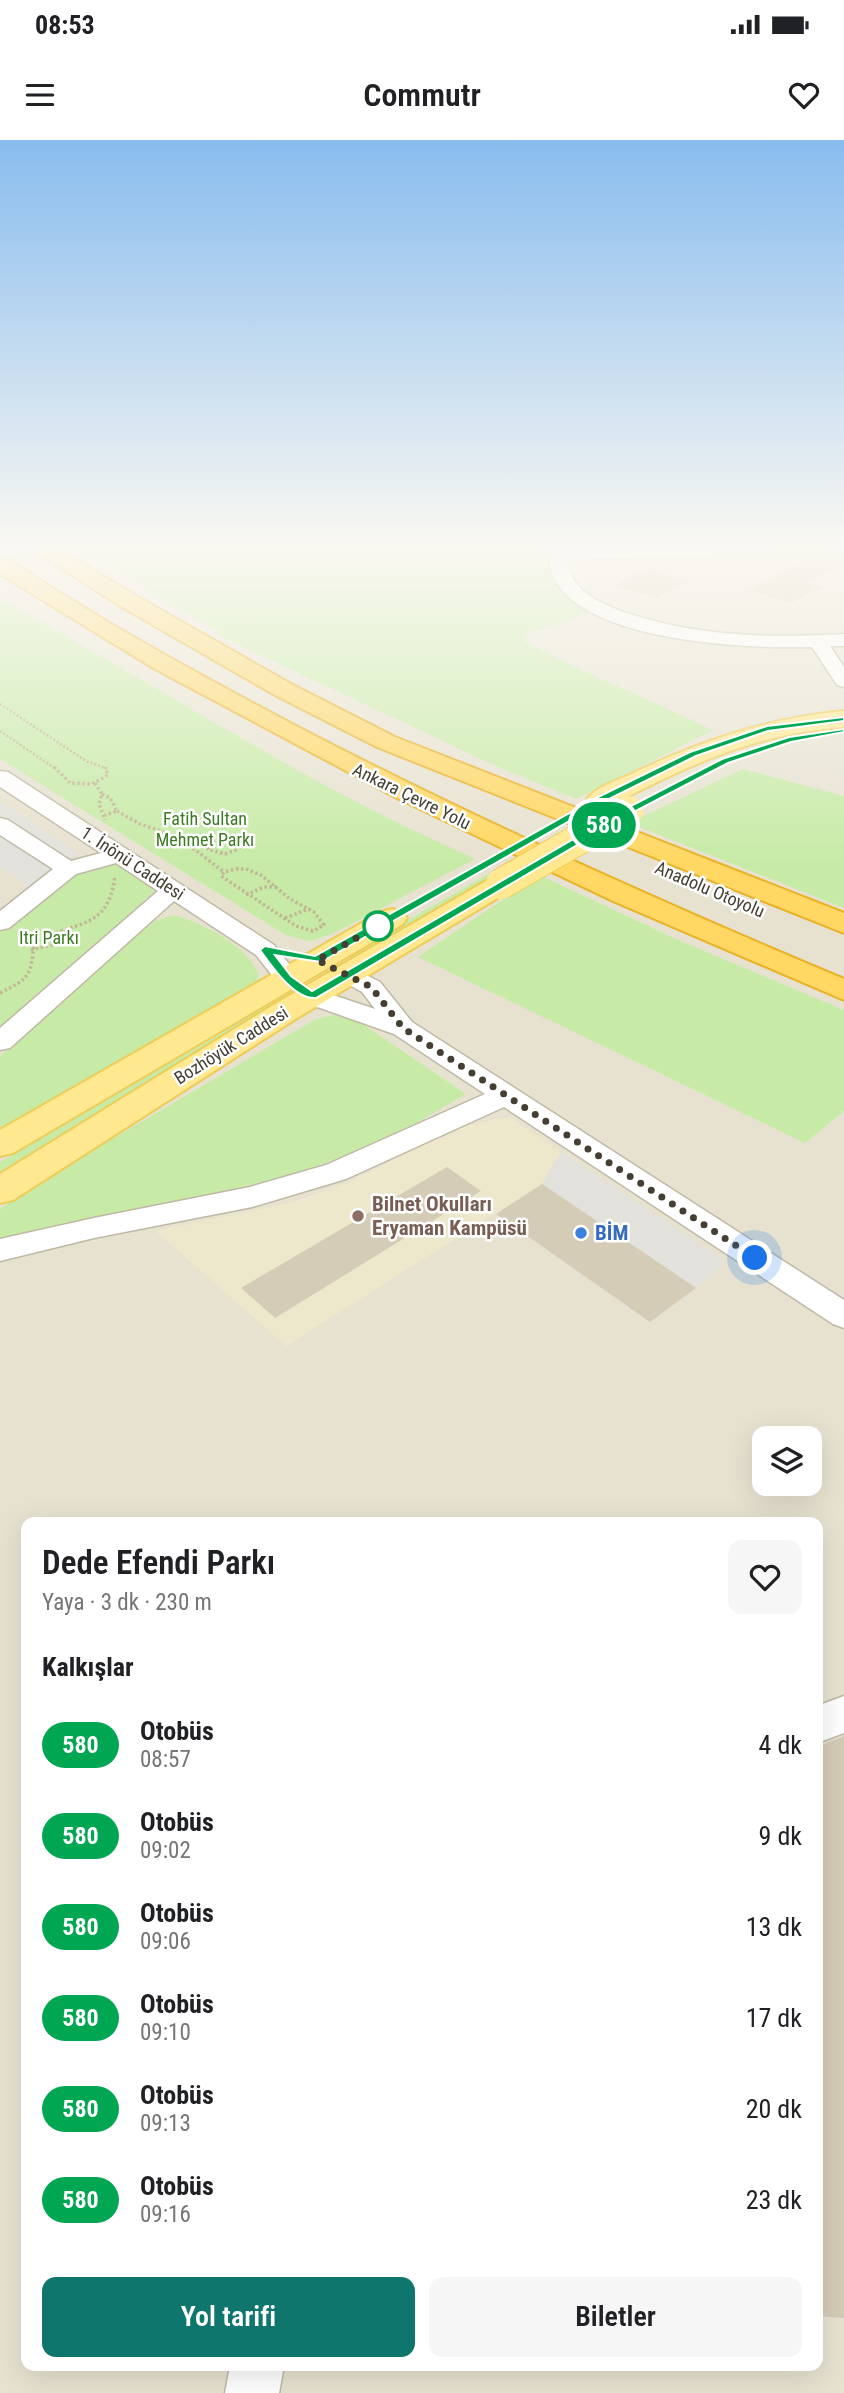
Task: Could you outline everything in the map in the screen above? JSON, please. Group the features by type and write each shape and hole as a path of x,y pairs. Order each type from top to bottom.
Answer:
{"highway":[{"path":"129,653 191,680"},
{"name":"Ankara Çevre Yolu","path":"147,653 191,680 348,764 467,823 844,990"},
{"name":"Ankara Çevre Yolu","path":"219,653 282,689 386,742 844,924"},
{"name":"Anadolu Otoyolu","path":"386,742 654,866 844,945"}],"main road":[{"name":"Bozhöyük Caddesi","path":"0,1145 299,987 348,974 601,799 700,751 749,733 791,724 844,719"},
{"name":"Bozhöyük Caddesi","path":"0,1192 299,987 317,960 745,753 789,740 844,732"},
{"path":"317,960 348,974"}],"street":[{"path":"825,653 844,681"},
{"name":"1. İnönü Caddesi","path":"0,778 174,888 265,950 299,987"},
{"path":"0,825 68,869"},
{"path":"0,923 68,869 125,858"},
{"path":"0,1042 174,888"},
{"name":"1. İnönü Caddesi","path":"265,950 317,960"},
{"path":"348,974 371,987 403,1028"},
{"path":"299,987 403,1028 844,1316"},
{"path":"0,1250 94,1228 252,1197 336,1172 506,1095"},
{"path":"823,1723 844,1714"},
{"path":"252,2393 256,2371"}],"path":[{"path":"0,704 86,761 107,769 108,775 95,783 76,784 65,780 60,771 0,731"},
{"path":"95,783 117,811 139,824 178,837 224,872 242,869 265,875 289,898 323,920 324,925 319,929 305,931 246,895 221,876 224,872"},
{"path":"100,841 105,826 99,804 102,794"},
{"path":"104,816 117,811"},
{"path":"199,855 211,851 231,853 239,849 240,844 235,839 220,838 208,844 211,851"},
{"path":"0,993 26,980 33,965 33,943 42,937 90,922 106,911 114,895 116,869 125,858"},
{"path":"246,895 264,887 279,887"},
{"path":"285,918 298,916 309,909"},
{"path":"32,950 50,946 59,940 66,930"}],"shaded area":[{"path":"0,653 844,653 844,2393 0,2393"},
{"path":"0,801 79,854 30,888 0,866"},
{"name":"Bilnet Okulları Eryaman Kampüsü","path":"509,1117 561,1152 542,1184 286,1346 156,1231 293,1202 347,1183 462,1126"},
{"path":"561,1152 726,1262 696,1288 542,1184"}],"green space":[{"name":"Fatih Sultan Mehmet Parkı","path":"0,653 96,653 327,786 475,859 332,934 309,941 286,935 0,759"},
{"path":"257,653 548,653 713,730 576,799 489,763"},
{"path":"743,769 844,796 844,908 629,823"},
{"name":"Itri Parkı","path":"117,862 158,888 0,1031 0,929 78,868"},
{"path":"490,873 498,877 360,962 347,955"},
{"path":"539,875 676,939 844,1010 844,1111 805,1143 418,957"},
{"path":"173,915 210,929 235,945 254,965 259,976 252,989 0,1139 0,1056 148,923"},
{"path":"286,991 300,998 0,1172 0,1162 233,1026"},
{"path":"334,1015 361,1023 466,1094 418,1122 362,1149 298,1173 125,1216 0,1243 0,1209 41,1181 316,1019"}],"building":[{"path":"447,1167 481,1191 275,1318 241,1288"},
{"path":"542,1184 696,1288 650,1322 496,1214"},
{"path":"844,1736 844,2318 823,2316 823,1745"}],"bus line":[{"name":"580","path":"844,719 767,729 706,748 601,799 317,960 265,950 287,978 312,996 628,811 725,761 789,740 844,732"}],"place":[{"name":"Bilnet Okulları Eryaman Kampüsü","path":"358,1216"},
{"name":"BİM","path":"581,1233"}],"route":[{"path":"378,926 317,960 371,987 403,1028 755,1258"}]}
